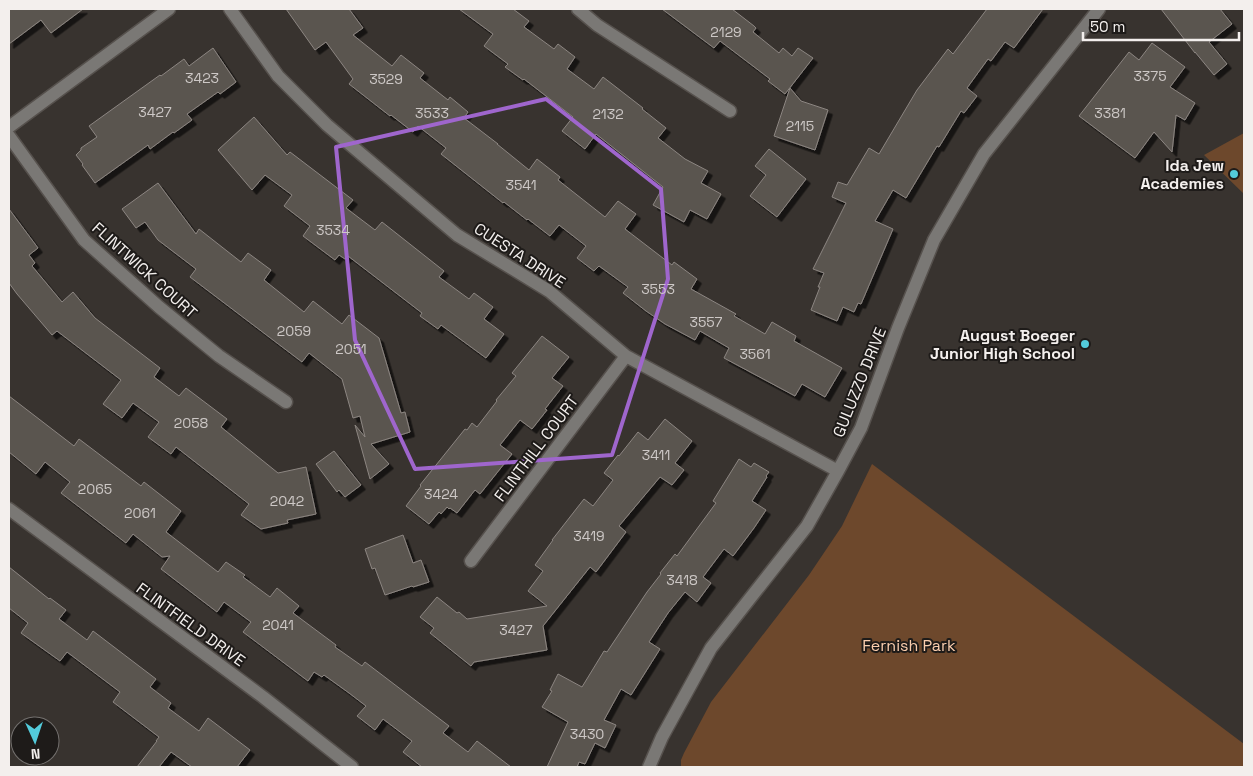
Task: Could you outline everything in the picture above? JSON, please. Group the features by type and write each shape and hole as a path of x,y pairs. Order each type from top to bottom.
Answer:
{"street":[{"path":"9,127 169,9"},
{"name":"CUESTA DRIVE","path":"230,9 278,76 327,125 457,235 549,291 626,356 838,471"},
{"path":"578,9 597,26 730,110"},
{"name":"GULUZZO DRIVE","path":"649,767 662,738 711,648 807,526 838,471 861,428 898,328 934,240 984,154 1099,9"},
{"name":"FLINTWICK COURT","path":"9,136 84,240 159,307 219,356 286,402"},
{"name":"FLINTHILL COURT","path":"471,560 626,356"},
{"name":"FLINTFIELD DRIVE","path":"9,510 263,697 352,767"}],"highlighted area":[{"path":"546,99 661,189 668,279 612,455 415,469 355,340 336,147"}],"green space":[{"name":"Ida Jew Academies","path":"1244,133 1244,194 1204,155"},
{"name":"Fernish Park","path":"872,464 1244,744 1244,767 681,767 684,753 711,702 809,575 842,526"}],"building":[{"path":"9,9 83,9 51,33 41,20 9,44"},
{"path":"286,9 349,9 363,28 353,35 392,66 401,55 424,73 420,78 448,100 450,97 468,112 464,118 529,170 537,159 560,177 558,180 605,217 618,201 636,214 625,229 672,265 674,262 697,279 691,289 736,314 734,316 765,334 772,322 796,336 794,341 842,368 825,397 802,384 795,396 724,358 729,348 700,331 695,340 665,324 646,311 623,293 628,287 599,266 594,271 577,258 586,246 559,225 550,236 503,203 441,154 446,148 418,126 413,132 349,84 353,79 326,42 315,50"},
{"path":"459,9 513,9 529,21 524,27 554,49 558,44 575,57 567,69 594,89 603,77 643,108 666,128 658,138 685,159 708,171 701,183 721,194 707,219 690,210 684,222 653,205 663,187 596,134 585,149 562,131 573,117 524,79 505,67 508,64 484,46 493,34"},
{"path":"662,9 732,9 754,26 756,28 753,32 779,53 783,48 792,56 798,48 813,58 785,94 768,81 770,79 720,41 714,48"},
{"path":"987,9 1043,9 1014,48 1005,42 991,61 988,59 967,88 977,96 964,113 961,111 939,147 937,146 906,198 893,190 875,221 893,229 861,304 858,303 854,312 843,307 837,321 811,310 824,273 813,269 846,203 832,197 838,182 847,185 869,148 879,154 917,90 948,49 953,54"},
{"path":"1161,9 1220,9 1232,24 1209,42 1227,64 1214,75"},
{"path":"1152,43 1185,67 1170,87 1195,103 1185,120 1176,115 1172,152 1154,132 1135,158 1079,116 1129,52 1139,60"},
{"path":"213,48 236,82 187,114 192,120 174,133 150,149 148,145 95,183 76,155 81,148 97,137 89,126 184,59 189,66"},
{"path":"790,88 801,101 828,110 815,150 774,136"},
{"path":"254,117 287,155 290,152 353,200 346,208 375,230 382,222 444,271 439,277 469,299 474,293 493,307 484,319 504,334 486,358 441,325 438,329 420,316 422,313 348,256 345,259 339,255 335,260 303,236 310,226 284,206 292,195 265,175 252,190 218,150"},
{"path":"769,149 806,179 777,217 750,196 766,175 755,166"},
{"path":"158,183 196,234 199,229 241,262 248,253 271,270 264,280 304,312 313,301 342,324 349,315 379,338 401,413 405,412 410,432 371,444 389,464 370,479 355,425 365,437 360,416 353,418 342,379 309,353 302,362 190,277 196,269 158,240 145,222 136,228 122,209"},
{"path":"9,209 38,248 29,255 35,263 32,266 62,302 73,292 95,318 160,368 154,377 179,396 186,388 227,419 221,427 278,473 306,467 316,514 287,520 288,523 261,529 241,515 249,504 176,447 171,454 148,437 159,422 133,403 122,418 103,404 121,380 57,331 52,335 9,283"},
{"path":"542,336 569,357 552,378 563,386 532,429 520,420 500,445 512,454 480,494 475,490 457,513 447,507 441,514 439,512 429,524 406,506 420,485 465,429 467,430 472,423 477,427 516,376 512,373"},
{"path":"9,396 74,446 79,439 141,486 144,482 181,511 166,532 218,572 226,562 245,575 243,577 270,597 277,588 299,606 293,613 336,645 335,647 362,666 365,662 449,726 443,733 468,752 477,741 511,767 422,767 403,752 412,741 383,719 375,730 357,716 366,706 349,693 324,675 322,677 314,672 308,681 243,632 251,622 224,602 217,612 161,569 170,556 162,557 133,534 126,543 61,493 70,482 45,462 36,474 9,452"},
{"path":"665,419 692,441 675,463 684,470 672,485 660,477 619,526 626,532 596,572 590,567 543,626 547,650 474,662 471,666 430,633 434,628 420,617 437,597 467,619 547,606 528,591 543,571 535,565 584,499 593,506 613,480 604,473 638,432 648,440"},
{"path":"334,451 361,485 345,497 339,490 337,492 316,464"},
{"path":"739,459 751,467 754,463 769,472 752,501 766,510 733,556 724,549 703,577 711,583 697,602 685,592 668,613 649,642 660,649 631,695 621,689 604,720 616,725 605,748 595,743 585,764 579,762 577,767 547,767 568,722 542,707 552,691 550,690 558,674 582,687 604,651 607,652 660,573 675,554 677,556 716,503 713,501"},
{"path":"403,535 413,563 421,560 429,582 385,595 375,568 372,569 365,549"},
{"path":"9,567 66,610 59,619 87,640 93,631 156,679 150,687 171,703 168,708 199,731 208,718 250,750 237,767 192,767 171,752 159,767 137,767 159,737 113,702 120,692 67,652 60,661 21,633 28,623 9,608"}],"place":[{"name":"Ida Jew Academies","path":"1234,174"},
{"name":"August Boeger Junior High School","path":"1085,344"}]}
